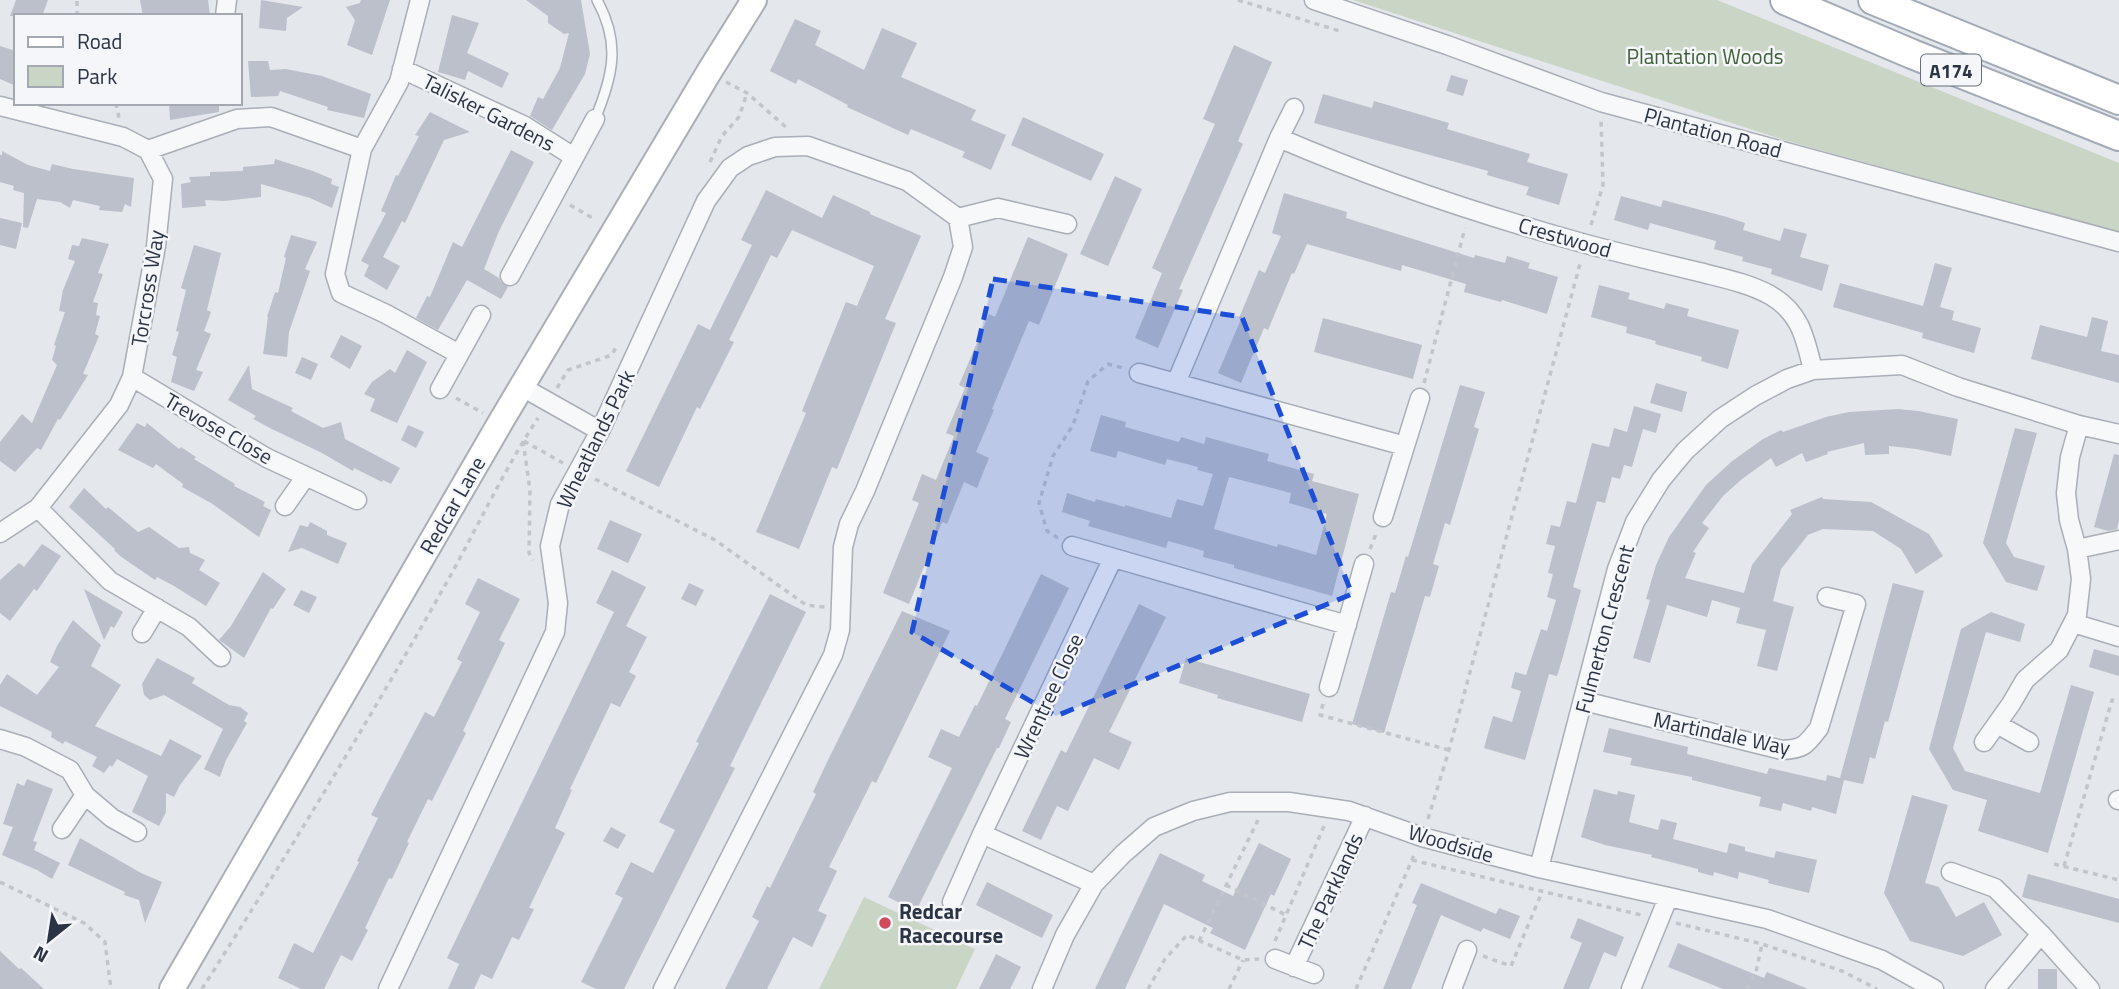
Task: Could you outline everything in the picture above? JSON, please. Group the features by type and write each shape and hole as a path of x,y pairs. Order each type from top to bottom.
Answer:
{"main road":[{"name":"Redcar Lane","path":"739,25 747,0"},
{"name":"Redcar Lane","path":"172,989 500,423 754,0"},
{"name":"A174","path":"1785,0 1912,54 2119,136"},
{"name":"A174","path":"1873,0 2119,100"}],"street":[{"name":"Talisker Gardens","path":"420,0 398,82 362,149 335,274 341,293 459,354"},
{"name":"Plantation Road","path":"1314,0 1447,45 1601,102 2119,242"},
{"name":"Talisker Gardens","path":"402,69 525,126 574,157"},
{"path":"0,106 123,137 148,150 236,111 271,117 362,149"},
{"path":"1176,383 1294,108"},
{"name":"Talisker Gardens","path":"510,276 595,119"},
{"name":"Crestwood","path":"1279,138 1346,167 1470,209 1586,244 1740,283 1770,295 1791,313 1804,332 1813,370"},
{"name":"Wheatlands Park","path":"388,989 555,632 558,603 550,546 560,504 600,431 706,201 730,167 748,156 775,147 808,146 907,181 958,218"},
{"name":"Torcross Way","path":"0,533 38,508 119,405 132,377 156,246 163,179 148,150"},
{"path":"663,989 833,655 840,631 843,547 849,524 953,277 963,247 958,218 998,208 1067,224"},
{"path":"440,389 481,315"},
{"name":"Fulmerton Crescent","path":"1539,869 1617,569 1635,522 1661,480 1685,451 1720,419 1787,379 1813,370 1902,365 1958,387 2079,425 2119,434"},
{"path":"1139,373 1405,446"},
{"name":"Trevose Close","path":"132,377 267,458 357,500"},
{"path":"522,387 600,431"},
{"path":"1383,517 1420,398"},
{"path":"1984,743 2025,680 2059,650 2077,615 2081,579 2066,493 2070,457 2079,425"},
{"path":"285,506 306,476"},
{"path":"38,508 110,581 189,627 221,657"},
{"path":"2077,549 2119,540"},
{"path":"1072,546 1347,625"},
{"name":"Wrentree Close","path":"952,902 1114,558"},
{"path":"1329,687 1364,564"},
{"name":"Martindale Way","path":"1584,701 1782,750 1800,749 1819,728 1856,604 1827,597"},
{"path":"142,633 157,608"},
{"path":"2073,623 2119,636"},
{"path":"1997,724 2029,742"},
{"path":"0,739 26,747 70,770 85,795 112,818 137,832"},
{"path":"62,829 85,795"},
{"name":"Woodside","path":"1042,989 1065,935 1094,884 1154,827 1194,811 1230,802 1289,802 1332,808 1365,816 1422,837 1539,869 1767,919 1882,960 1934,989"},
{"name":"The Parklands","path":"1294,967 1365,816"},
{"path":"982,834 1094,884"},
{"path":"1951,872 1995,888 2090,989"},
{"path":"1631,989 1668,898"},
{"path":"1995,989 2040,934"},
{"path":"1452,989 1467,950"},
{"name":"The Parklands","path":"1271,959 1314,974"}],"lane":[{"path":"595,119 607,90 612,66 611,32 597,0"}],"path":[{"path":"709,72 747,93 808,146"},
{"path":"704,173 722,136 739,117 747,93"},
{"path":"1356,989 1422,837 1449,750 1603,185 1601,102"},
{"path":"552,196 614,233"},
{"path":"1420,398 1470,209"},
{"path":"202,989 357,737 449,578 523,441 568,370 612,355 619,343"},
{"path":"1072,546 1047,531 1040,503 1052,456 1073,425 1088,382 1108,364 1139,373"},
{"path":"440,389 500,423 523,441 715,540 806,605 841,608"},
{"path":"523,441 530,490 529,553 535,563"},
{"path":"1364,564 1383,517"},
{"path":"1329,687 1320,715 1449,750"},
{"path":"2064,866 2112,700 2119,702"},
{"path":"1199,941 1267,802"},
{"path":"1148,989 1165,959 1188,935 1243,960 1271,959 1286,915 1332,808"},
{"path":"2054,864 2119,880"},
{"path":"0,883 85,923 105,942 111,989"},
{"path":"1226,886 1286,915"},
{"path":"1467,950 1511,966 1542,892"},
{"path":"1747,989 1756,972 1762,944"},
{"path":"1229,989 1243,960"}],"highlighted area":[{"path":"993,279 1242,317 1352,594 1056,716 912,632"}],"green space":[{"name":"Plantation Woods","path":"1353,0 1717,0 2119,163 2119,233 1784,140"},
{"name":"Redcar Racecourse","path":"864,897 975,949 956,989 819,989"}],"building":[{"path":"16,0 48,0 43,14 10,16"},
{"path":"140,0 208,0 210,14 143,14"},
{"path":"261,0 303,7 287,18 286,31 259,28"},
{"path":"361,0 390,0 372,55 347,45 355,20 346,7 360,3"},
{"path":"526,0 581,0 590,54 585,74 552,130 530,116 538,97 543,99 560,68 569,33 564,34 548,23 548,16"},
{"path":"452,15 479,23 467,53 509,73 502,88 468,71 465,80 438,72"},
{"path":"795,19 821,31 815,45 864,70 882,28 917,43 901,77 976,110 971,120 1006,135 991,170 962,157 965,152 911,129 908,135 847,107 848,105 798,79 796,84 770,71"},
{"path":"1234,45 1272,62 1238,141 1243,144 1179,289 1183,290 1158,348 1135,338 1162,273 1152,268 1215,124 1203,119"},
{"path":"0,46 14,50 14,85 0,79"},
{"path":"248,61 268,61 270,70 286,69 322,76 371,94 364,118 327,110 328,107 280,91 278,96 251,97"},
{"path":"1451,75 1468,80 1463,96 1446,91"},
{"path":"1323,94 1372,108 1374,101 1449,123 1447,129 1530,154 1527,162 1568,174 1559,205 1526,195 1529,187 1487,175 1488,171 1314,123"},
{"path":"169,105 219,105 219,112 170,120"},
{"path":"430,112 470,132 444,140 405,223 402,221 383,257 400,266 387,290 364,276 369,265 361,261 386,213 381,211 396,175 398,176 419,136 415,135"},
{"path":"1023,117 1104,154 1091,181 1011,145"},
{"path":"511,150 534,162 499,231 484,269 508,287 501,299 467,280 438,330 416,318 427,296 430,297 453,242 462,247"},
{"path":"2,151 28,165 50,171 52,164 134,178 131,207 125,204 122,212 99,210 100,206 73,200 70,208 60,202 37,199 28,228 23,227 24,193 13,190 14,186 0,182"},
{"path":"275,159 332,179 331,184 339,187 332,208 310,198 261,184 261,197 205,200 206,206 182,208 181,184 191,182 189,177 210,176 210,172 243,171 243,167 274,164"},
{"path":"1115,176 1142,189 1108,266 1080,254"},
{"path":"766,190 822,218 833,195 921,236 885,319 896,323 837,469 832,467 799,549 756,532 806,413 802,411 846,302 857,306 874,266 792,230 777,258 771,255 729,340 734,342 700,409 697,407 659,487 626,471 698,324 710,330 752,245 741,240"},
{"path":"1284,193 1347,212 1346,218 1474,258 1475,255 1505,263 1507,256 1530,263 1528,268 1558,277 1547,314 1464,292 1466,284 1402,265 1401,271 1307,244 1268,330 1264,328 1241,383 1218,373 1259,270 1265,273 1281,236 1272,233"},
{"path":"1621,196 1661,207 1663,200 1727,217 1745,223 1743,230 1780,241 1784,228 1807,234 1800,257 1829,265 1822,291 1771,274 1772,269 1742,261 1743,257 1714,249 1716,241 1650,223 1648,230 1614,220"},
{"path":"0,218 22,223 16,249 0,245"},
{"path":"291,235 317,242 305,269 310,271 289,332 287,357 263,354 267,317 275,292 278,293"},
{"path":"1028,237 1068,254 1039,325 1029,321 992,409 994,410 976,452 989,458 977,488 964,482 947,524 942,522 909,604 883,593 919,503 912,500 922,474 936,480 954,436 946,433 965,388 959,385 989,314 995,317"},
{"path":"82,238 109,244 98,273 103,274 93,302 98,303 96,315 100,316 95,334 99,336 83,374 88,375 41,450 37,448 15,472 0,461 0,442 22,414 32,423 57,365 52,360 56,346 54,345 65,312 59,311 63,290 75,261 68,259 72,245 79,246"},
{"path":"194,245 221,253 207,310 211,312 204,331 211,334 196,370 203,372 194,391 171,382 177,357 172,355 186,290 181,288"},
{"path":"1935,263 1952,268 1940,307 1954,311 1952,320 1981,328 1974,353 1922,338 1923,333 1833,307 1840,283 1923,306"},
{"path":"1599,285 1630,293 1628,299 1664,309 1666,303 1689,309 1687,316 1739,330 1728,369 1701,361 1702,357 1626,333 1627,327 1591,317"},
{"path":"2092,317 2108,321 2101,351 2119,355 2119,383 2031,359 2040,325 2087,337"},
{"path":"1323,318 1422,345 1413,379 1314,352"},
{"path":"341,335 362,346 350,369 330,357"},
{"path":"407,350 427,362 397,423 370,411 375,399 364,394 372,382 390,369 395,373"},
{"path":"302,357 318,364 311,380 295,373"},
{"path":"249,365 252,389 293,408 291,411 323,428 341,422 345,439 400,468 391,484 354,468 353,471 253,419 256,416 228,400"},
{"path":"1656,383 1687,392 1682,412 1650,403"},
{"path":"1460,385 1485,392 1474,427 1479,429 1450,525 1445,523 1433,564 1439,566 1430,597 1425,596 1384,733 1352,724 1391,592 1395,593 1406,556 1408,557"},
{"path":"1634,406 1661,414 1656,433 1643,429 1632,467 1624,465 1620,479 1612,477 1605,503 1597,501 1573,587 1581,590 1562,660 1557,676 1549,674 1525,760 1484,748 1493,716 1512,722 1521,691 1511,688 1515,672 1526,675 1541,629 1547,631 1556,600 1547,597 1553,574 1548,573 1555,546 1546,544 1551,525 1560,527 1567,501 1576,503 1592,443 1609,447 1614,428 1627,432"},
{"path":"1898,409 1958,419 1951,456 1889,446 1889,454 1865,455 1864,443 1827,452 1828,454 1806,462 1802,453 1776,467 1771,458 1723,496 1702,523 1709,528 1693,552 1696,553 1685,578 1744,593 1752,565 1792,514 1790,510 1822,497 1871,502 1929,534 1943,556 1916,574 1901,549 1873,531 1823,529 1808,535 1781,569 1773,601 1794,607 1777,671 1757,666 1766,630 1736,623 1740,608 1712,600 1707,617 1667,605 1650,663 1633,658 1650,600 1646,599 1656,565 1669,537 1706,485 1731,462 1763,439 1781,430 1783,432 1849,412"},
{"path":"1101,415 1126,422 1125,427 1179,442 1181,437 1204,444 1206,437 1269,454 1267,461 1314,474 1312,481 1359,494 1332,596 1234,568 1234,565 1203,557 1204,551 1168,541 1166,548 1088,526 1090,521 1062,512 1067,493 1095,502 1096,499 1125,505 1171,518 1177,499 1203,506 1213,474 1167,459 1165,465 1118,451 1116,458 1090,451","holes":["1229,477 1291,493 1289,503 1327,514 1316,555 1214,529"]},
{"path":"137,423 145,427 147,423 179,449 181,447 196,457 194,459 235,484 234,486 265,502 263,506 271,510 259,537 211,503 182,487 183,484 156,464 153,468 118,450"},
{"path":"408,425 424,432 416,448 401,440"},
{"path":"2015,428 2037,433 2006,543 2014,557 2045,566 2037,591 2006,582 1983,543"},
{"path":"2114,454 2119,455 2119,521 2117,529 2108,531 2094,527"},
{"path":"84,488 106,509 108,507 138,532 149,527 179,548 189,547 190,553 205,560 199,570 220,583 206,606 157,577 155,580 120,556 69,507"},
{"path":"610,520 642,534 628,563 597,549"},
{"path":"310,522 327,531 327,535 347,543 338,564 302,548 288,552 300,525 308,527"},
{"path":"42,544 61,556 37,591 34,589 10,621 0,613 0,580 19,563 24,567"},
{"path":"612,570 646,587 626,626 647,637 629,672 636,676 620,707 611,703 570,789 572,790 555,828 565,833 529,908 534,909 519,940 512,937 492,979 481,974 474,989 448,989 459,964 447,958 614,612 596,603"},
{"path":"263,572 286,589 273,609 271,608 244,658 219,640 231,626"},
{"path":"1041,574 1069,588 1005,719 1011,722 999,748 916,911 888,897 952,768 928,757 941,729 959,737 975,705 977,706"},
{"path":"478,578 520,599 499,640 505,643 463,731 466,733 432,801 428,799 392,879 389,878 365,928 368,930 352,961 341,955 324,989 301,989 278,978 294,943 313,953 378,818 371,815 425,712 434,717 462,662 457,659 480,612 465,604"},
{"path":"689,583 704,590 696,606 681,599"},
{"path":"1893,583 1924,591 1888,722 1885,721 1875,759 1870,757 1863,784 1844,780 1836,814 1812,807 1811,811 1783,803 1781,811 1759,806 1761,797 1692,780 1692,777 1630,765 1632,758 1603,752 1609,728 1688,747 1687,754 1767,774 1769,768 1826,781 1827,775 1840,778"},
{"path":"84,589 123,612 104,640"},
{"path":"301,590 317,597 309,613 293,605"},
{"path":"770,594 806,612 730,766 735,768 624,989 596,989 581,982 623,898 615,894 631,862 653,873 675,830 659,822"},
{"path":"1139,604 1166,617 1109,732 1132,742 1119,770 1094,758 1068,811 1057,806 1041,840 1022,831 1061,750 1066,753"},
{"path":"902,611 950,631 876,783 872,781 829,867 837,871 818,911 827,915 812,947 793,937 767,989 725,989 759,921 752,917 767,886 770,888 816,794 813,792 829,758"},
{"path":"1991,612 2025,624 2020,642 1986,632 1953,748 1965,771 2040,793 2071,685 2094,692 2048,853 1978,831 1987,800 1953,790 1929,749 1961,629"},
{"path":"73,620 101,645 91,666 121,685 95,726 161,756 170,739 202,756 174,797 166,793 166,812 159,826 132,812 148,776 117,759 104,773 92,766 97,757 65,741 63,744 51,737 52,732 0,706 0,685 7,674 37,695 59,667 50,662"},
{"path":"2094,649 2119,656 2119,676 2089,667"},
{"path":"157,658 195,678 192,683 248,713 244,721 247,723 226,760 220,777 204,769 223,729 164,695 150,700 144,695 142,684"},
{"path":"1186,658 1310,694 1302,722 1217,698 1218,695 1179,683"},
{"path":"27,779 53,789 33,841 37,842 34,850 60,863 52,879 2,855 13,827 3,824 17,783 24,786"},
{"path":"1594,789 1617,795 1618,791 1635,795 1629,822 1658,830 1661,819 1677,823 1673,839 1727,853 1729,843 1745,847 1745,851 1774,858 1776,851 1817,860 1809,893 1768,883 1769,880 1739,872 1738,879 1714,872 1713,876 1698,872 1698,869 1651,857 1652,855 1581,837"},
{"path":"1912,795 1948,805 1925,883 1939,887 1956,917 1984,902 2002,935 1963,956 1910,941 1884,893"},
{"path":"611,827 626,835 618,849 603,841"},
{"path":"80,838 162,882 145,923 139,900 124,895 125,892 68,865"},
{"path":"1259,843 1291,859 1245,950 1210,933 1213,928 1164,904 1125,989 1095,989 1160,853 1205,875 1202,881 1233,896"},
{"path":"2028,874 2119,899 2119,923 2022,897"},
{"path":"987,882 1053,915 1042,938 976,905"},
{"path":"1421,883 1496,914 1499,908 1520,916 1510,939 1483,928 1481,932 1441,915 1411,989 1383,989 1417,905 1412,903"},
{"path":"1578,918 1624,937 1616,957 1604,952 1589,989 1563,989 1582,943 1570,938"},
{"path":"1678,943 1764,978 1767,972 1808,989 1723,989 1668,967"},
{"path":"0,951 19,969 44,989 0,989"},
{"path":"996,954 1021,967 1010,989 979,989"},
{"path":"2038,969 2057,969 2057,989 2038,989"}],"place":[{"name":"Redcar Racecourse","path":"885,923"}]}
